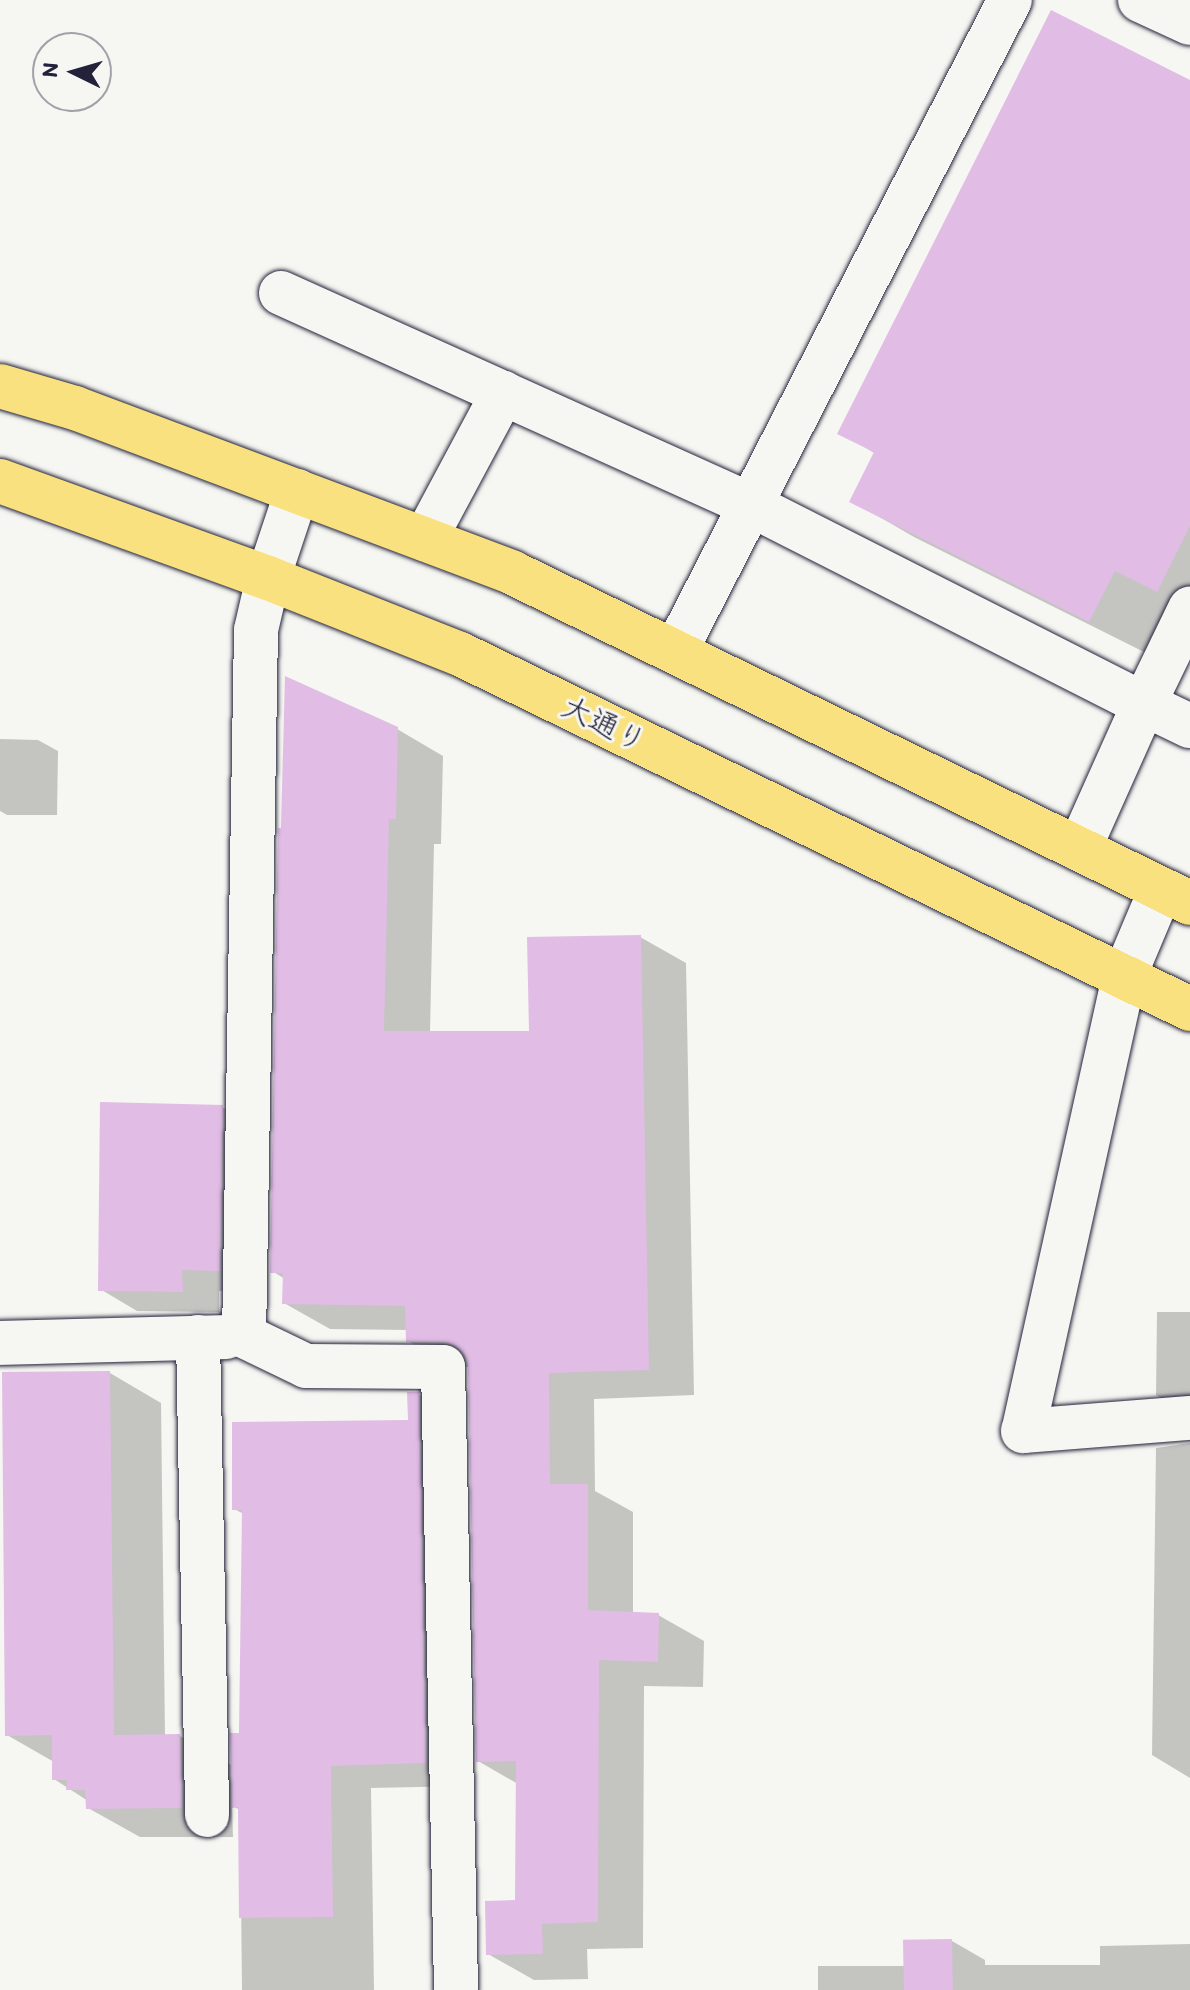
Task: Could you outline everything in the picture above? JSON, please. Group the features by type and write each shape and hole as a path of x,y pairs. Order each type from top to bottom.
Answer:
{"highway":[{"path":"0,386 75,408 513,573 1176,896"},
{"name":"大通り","path":"0,481 268,578 460,654 1190,1009"}],"street":[{"path":"675,652 753,506 1010,0"},
{"path":"1140,0 1190,23"},
{"path":"281,293 753,506 1190,726"},
{"path":"425,539 503,393"},
{"path":"244,1336 256,630 268,578 297,491"},
{"path":"1079,849 1190,609"},
{"path":"1176,896 1124,977 1023,1431 1190,1418"},
{"path":"0,1343 244,1336 306,1366 443,1367 456,1990"},
{"path":"198,1337 207,1815"}],"building":[{"path":"1051,10 1190,80 1190,526 1157,592 1115,571 1089,622 849,502 874,452 837,434"},
{"path":"285,676 398,727 396,819 389,819 384,1031 529,1031 527,937 641,935 649,1370 549,1373 550,1484 588,1484 588,1610 659,1613 658,1662 599,1660 598,1922 542,1924 543,1954 486,1955 485,1901 515,1900 516,1761 476,1762 468,1366 465,1355 456,1346 444,1342 406,1342 405,1306 282,1304 283,1273 270,1273 278,828 281,828"},
{"path":"100,1102 223,1105 220,1271 182,1270 183,1292 98,1291"},
{"path":"110,1371 114,1735 180,1734 182,1808 86,1809 85,1790 66,1790 67,1780 52,1780 52,1735 5,1736 2,1372"},
{"path":"407,1392 419,1392 426,1763 331,1766 333,1917 239,1918 238,1807 232,1808 230,1733 239,1733 242,1510 232,1510 232,1422 408,1420"},
{"path":"952,1939 953,1990 904,1990 903,1940"}]}
